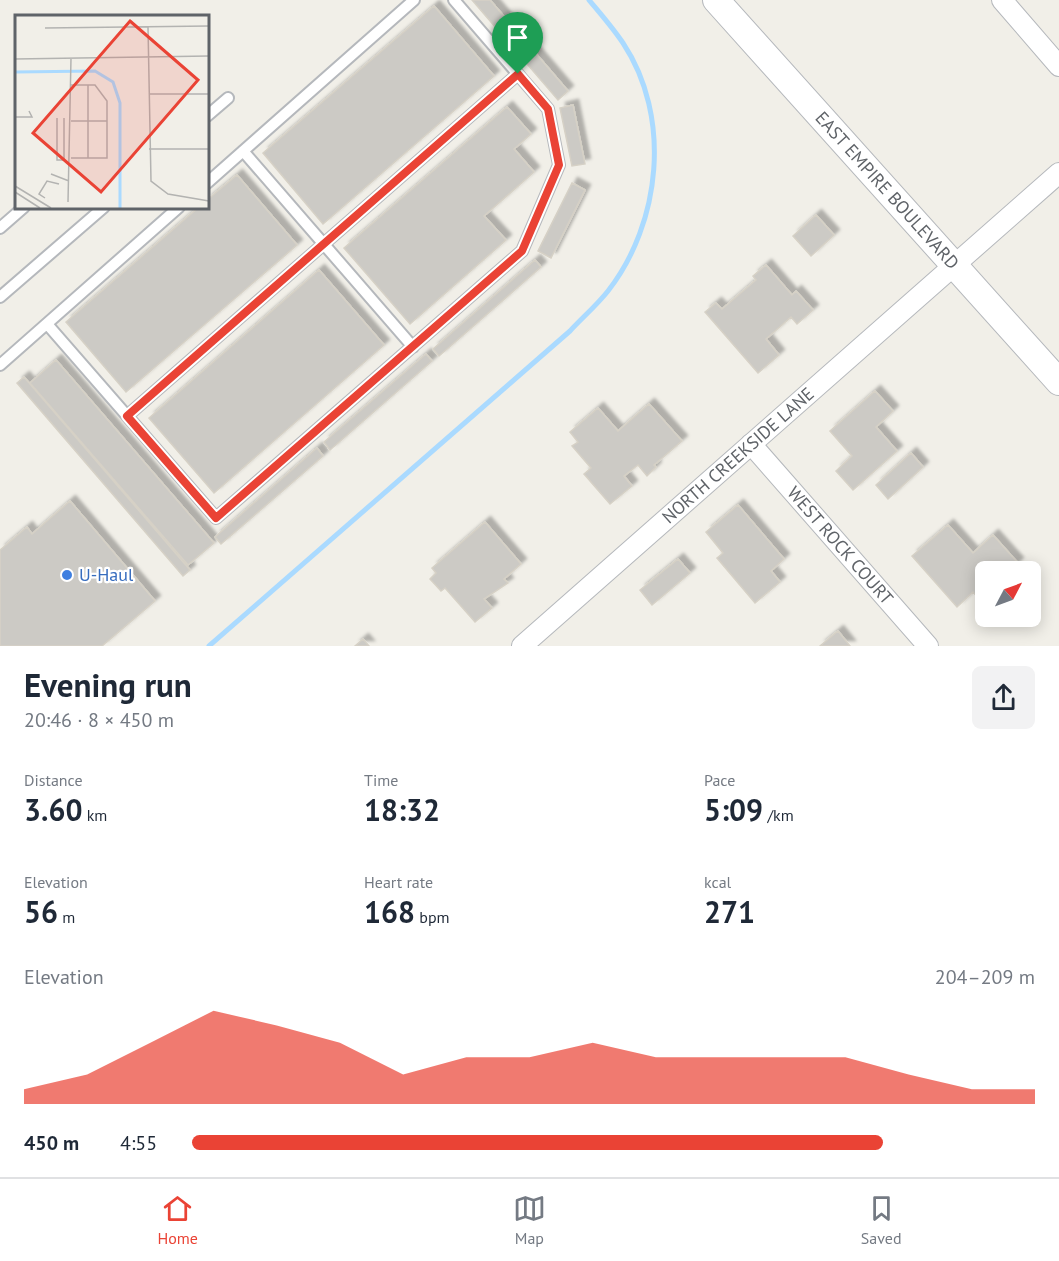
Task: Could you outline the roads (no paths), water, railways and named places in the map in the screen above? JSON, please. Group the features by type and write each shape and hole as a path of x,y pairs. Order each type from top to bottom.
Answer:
{"street":[{"name":"EAST EMPIRE BOULEVARD","path":"716,0 1059,382"},
{"path":"1002,0 1059,66"},
{"name":"NORTH CREEKSIDE LANE","path":"522,646 1059,173"},
{"name":"WEST ROCK COURT","path":"751,444 928,646"}],"lane":[{"path":"208,182 414,0"},
{"path":"47,324 216,518 522,251 559,165 548,109 454,0"},
{"path":"127,416 518,74"},
{"path":"208,115 228,98"},
{"path":"243,151 413,347"},
{"path":"0,228 23,208"},
{"path":"0,297 103,208"},
{"path":"0,365 178,208"}],"waterway":[{"path":"209,646 570,331 604,296 626,264 640,234 649,202 654,169 654,136 649,103 639,72 623,43 589,0"}],"place":[{"name":"U-Haul","path":"67,575"}]}
